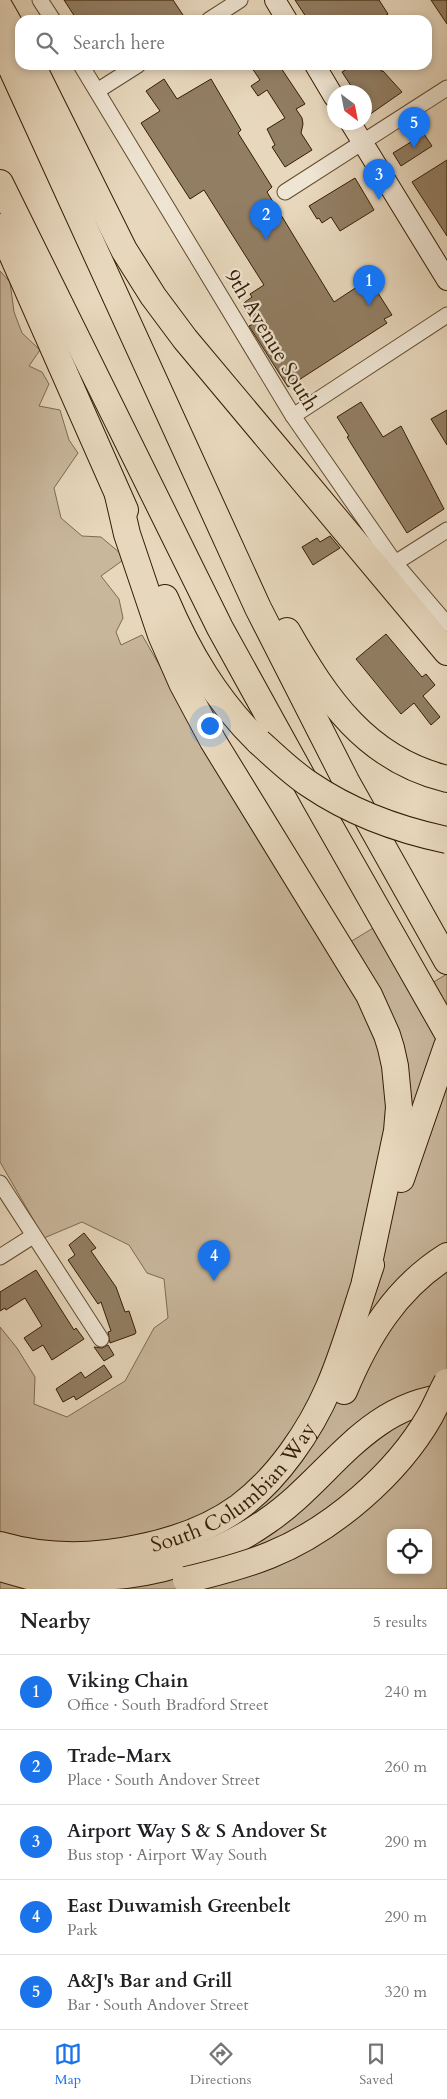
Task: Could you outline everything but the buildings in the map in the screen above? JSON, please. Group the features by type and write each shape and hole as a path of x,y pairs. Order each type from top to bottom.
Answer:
{"highway":[{"path":"0,8 15,34"},
{"path":"0,43 193,470 218,492 265,605 346,781 447,961"},
{"path":"34,70 124,250 153,296 185,339 447,652"},
{"path":"0,184 220,628 447,1032"},
{"path":"0,227 118,495 170,631 176,672 197,712 376,1007 391,1048 396,1066 399,1108 397,1131 365,1282"},
{"path":"265,605 351,725 392,756 415,768 447,780"},
{"path":"170,631 196,663 217,696 259,742 307,782 344,804 411,831 447,840"},
{"path":"259,742 296,767 348,796 397,813 447,823"},
{"path":"365,1282 447,1046"},
{"path":"240,1506 295,1463 311,1445 341,1398 371,1334 402,1293 439,1261"},
{"name":"South Columbian Way","path":"0,1545 53,1555 125,1551 150,1546 187,1534 240,1506 283,1463 302,1437 318,1409 329,1386 365,1282"},
{"path":"0,1568 39,1579 146,1585 186,1580 235,1567 271,1554 303,1539 332,1520 375,1484 399,1458 430,1416 447,1382"},
{"path":"39,1579 126,1575 188,1560 218,1549 253,1530 279,1512 349,1446 379,1422 404,1408 447,1397"}],"main road":[{"path":"275,0 284,15"},
{"path":"318,70 327,85"},
{"path":"355,130 447,280"}],"street":[{"path":"40,0 50,15"},
{"path":"217,15 240,0"},
{"name":"9th Avenue South","path":"84,70 293,416 395,562 447,624"},
{"path":"97,91 130,70"},
{"path":"285,192 447,88"},
{"path":"293,416 447,315"},
{"path":"395,562 447,530"},
{"path":"0,1183 101,1339"},
{"path":"0,1257 34,1236"}],"shaded area":[{"path":"0,271 10,282 14,312 22,333 40,350 29,366 42,372 49,384 39,406 60,410 69,440 78,453 54,488 61,518 82,536 101,537 126,558 101,576 119,599 123,618 116,632 121,645 142,635 332,953 383,922 422,989 447,974 447,1589 0,1589 0,1327 17,1348 35,1377 34,1404 67,1417 125,1381 154,1328 168,1318 164,1279 147,1273 129,1245 82,1222 44,1238 0,1162"}],"place":[{"name":"A&J's Bar and Grill","path":"414,148"},
{"name":"Airport Way S & S Andover St","path":"379,200"},
{"name":"Trade-Marx","path":"266,240"},
{"name":"Viking Chain","path":"369,306"},
{"name":"East Duwamish Greenbelt","path":"214,1281"}]}
